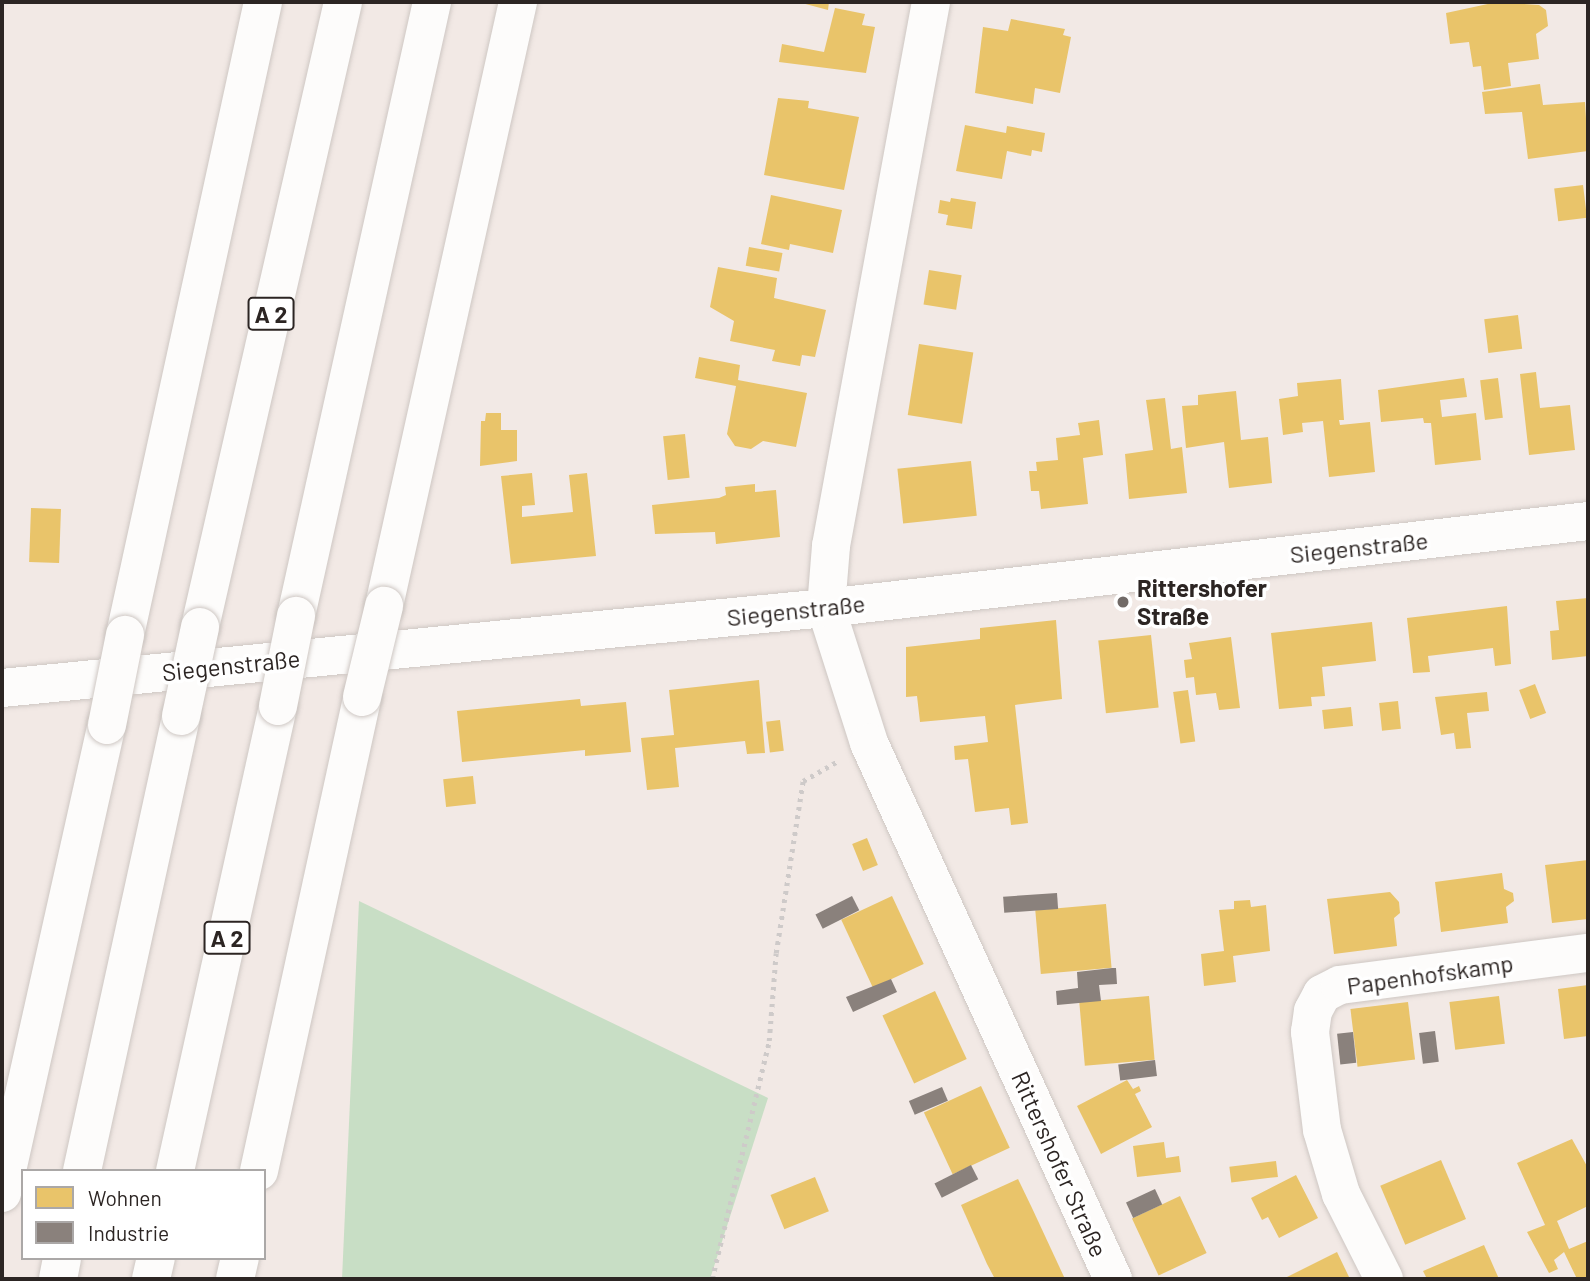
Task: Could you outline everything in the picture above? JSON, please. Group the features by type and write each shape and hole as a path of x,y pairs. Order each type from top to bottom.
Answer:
{"main road":[{"path":"2,1193 107,725 263,2"},
{"name":"A 2","path":"82,1169 200,626 343,2"},
{"name":"A 2","path":"175,1169 432,2"},
{"path":"259,1169 518,2"},
{"name":"Rittershofer Straße","path":"931,2 831,546 826,608 869,743 1113,1279"},
{"name":"Siegenstraße","path":"2,688 826,608 1588,521"},
{"name":"Papenhofskamp","path":"1384,1279 1341,1194 1322,1130 1310,1032 1313,1011 1322,994 1340,985 1588,953"},
{"path":"58,1279 62,1260"},
{"path":"151,1279 156,1260"},
{"path":"235,1279 240,1260"}],"path":[{"path":"712,1279 769,1041 775,953 803,780 869,743"}],"green space":[{"path":"359,901 768,1098 710,1279 342,1279"}],"building: Wohnen":[{"path":"798,2 829,2 828,10"},
{"path":"1497,2 1539,5 1546,10 1548,26 1536,34 1539,59 1508,63 1511,86 1484,90 1481,66 1473,67 1469,42 1450,44 1446,13"},
{"path":"835,8 865,14 862,25 875,27 866,73 779,62 782,44 824,52"},
{"path":"1011,19 1065,29 1063,35 1071,37 1060,93 1035,88 1033,104 975,93 983,27 1008,31"},
{"path":"1540,84 1543,105 1585,102 1588,151 1528,159 1522,112 1485,114 1482,92"},
{"path":"778,98 809,101 808,108 859,117 844,190 764,175"},
{"path":"965,125 1006,133 1007,126 1045,133 1042,152 1032,150 1031,156 1007,151 1002,179 956,171"},
{"path":"1583,185 1587,218 1558,221 1554,189"},
{"path":"771,195 842,210 833,253 790,244 789,250 761,244"},
{"path":"951,198 976,202 972,229 946,225 948,215 938,213 940,200 950,202"},
{"path":"749,247 782,253 779,272 746,266"},
{"path":"718,267 777,278 774,298 826,310 815,357 802,355 800,366 772,361 775,350 730,341 734,321 710,307"},
{"path":"929,270 962,275 956,310 924,305"},
{"path":"1518,315 1522,349 1488,353 1484,319"},
{"path":"919,344 973,353 962,424 908,415"},
{"path":"699,357 740,365 738,380 807,393 796,447 763,441 751,449 735,446 727,434 736,386 695,378"},
{"path":"1536,372 1540,408 1570,405 1575,450 1529,455 1520,374"},
{"path":"1464,378 1467,397 1440,400 1442,417 1476,413 1481,460 1435,465 1431,423 1424,423 1423,418 1381,422 1378,390"},
{"path":"1498,378 1503,418 1485,420 1480,380"},
{"path":"1341,379 1344,420 1339,420 1340,425 1370,422 1375,472 1329,477 1323,421 1302,423 1303,432 1283,435 1279,399 1298,396 1297,383"},
{"path":"1236,391 1241,440 1268,437 1272,483 1229,488 1224,442 1186,448 1182,406 1198,405 1198,395"},
{"path":"1165,398 1171,449 1182,447 1187,493 1129,499 1125,454 1153,450 1146,400"},
{"path":"486,413 501,413 501,430 517,430 517,461 480,466 481,421 485,421"},
{"path":"1099,420 1103,455 1083,458 1088,504 1041,509 1039,491 1031,491 1029,471 1037,471 1036,462 1058,460 1056,438 1080,435 1078,423"},
{"path":"685,434 690,478 668,480 663,436"},
{"path":"971,461 977,516 903,523 897,469"},
{"path":"532,473 535,505 522,506 522,517 573,512 569,475 587,473 596,556 511,564 501,476"},
{"path":"755,484 755,492 776,490 780,537 716,544 715,532 655,534 652,505 719,498 726,495 725,487"},
{"path":"31,508 61,509 59,563 29,562"},
{"path":"1588,598 1588,656 1552,660 1550,631 1559,630 1556,601"},
{"path":"1507,606 1511,664 1495,666 1493,648 1428,656 1430,672 1413,673 1407,618"},
{"path":"1056,620 1062,699 1015,705 1028,823 1011,825 1009,808 975,812 968,759 955,760 954,746 988,742 985,716 920,722 917,696 906,697 906,647 980,639 980,628"},
{"path":"1372,622 1376,661 1322,667 1325,696 1311,697 1312,706 1279,709 1271,633"},
{"path":"1151,635 1159,708 1106,713 1098,641"},
{"path":"1231,637 1240,708 1219,710 1216,693 1196,695 1194,677 1186,678 1184,660 1192,659 1189,643"},
{"path":"759,680 765,753 747,754 745,741 675,748 679,787 647,790 641,738 674,735 669,690"},
{"path":"1535,684 1546,713 1530,719 1519,690"},
{"path":"1188,690 1195,741 1180,744 1173,692"},
{"path":"1487,692 1489,711 1467,713 1471,748 1456,749 1454,733 1441,735 1435,697"},
{"path":"580,699 581,706 626,702 631,752 585,756 585,750 462,762 457,711"},
{"path":"1398,701 1401,729 1382,731 1379,703"},
{"path":"1351,707 1353,726 1324,729 1322,710"},
{"path":"780,720 784,751 770,752 766,722"},
{"path":"473,776 476,804 446,807 443,779"},
{"path":"867,838 878,865 863,871 852,844"},
{"path":"1588,860 1588,919 1552,923 1545,865"},
{"path":"1502,873 1504,889 1513,893 1514,901 1506,907 1508,923 1441,932 1435,882"},
{"path":"1390,892 1399,902 1400,913 1394,918 1397,946 1334,954 1327,899"},
{"path":"892,896 924,964 873,988 841,920"},
{"path":"1250,900 1251,907 1266,905 1270,951 1233,956 1236,982 1204,986 1201,954 1224,951 1219,910 1234,909 1234,901"},
{"path":"1106,904 1112,968 1041,974 1035,910"},
{"path":"1588,985 1588,1036 1564,1039 1558,989"},
{"path":"935,991 967,1059 914,1083 882,1016"},
{"path":"1149,996 1155,1060 1085,1066 1079,1002"},
{"path":"1499,996 1505,1044 1455,1050 1449,1002"},
{"path":"1408,1002 1415,1060 1358,1067 1350,1009"},
{"path":"1127,1080 1133,1089 1139,1086 1141,1091 1135,1094 1152,1127 1101,1154 1077,1106"},
{"path":"981,1086 1010,1148 953,1174 924,1113"},
{"path":"1572,1139 1588,1168 1588,1206 1557,1221 1569,1249 1588,1241 1588,1279 1577,1279 1564,1252 1554,1260 1558,1269 1549,1273 1527,1232 1545,1225 1517,1163"},
{"path":"1164,1142 1166,1158 1179,1156 1181,1172 1137,1177 1133,1146"},
{"path":"1441,1160 1466,1219 1405,1245 1380,1186"},
{"path":"1276,1161 1278,1177 1231,1183 1229,1167"},
{"path":"1296,1175 1318,1218 1279,1238 1268,1217 1262,1220 1251,1198"},
{"path":"815,1177 829,1211 784,1229 770,1195"},
{"path":"1018,1179 1065,1279 995,1279 987,1264 961,1205"},
{"path":"1180,1196 1207,1253 1159,1275 1132,1218"},
{"path":"1484,1245 1499,1279 1427,1279 1423,1271"},
{"path":"1337,1252 1350,1279 1283,1279"}],"building: Industrie":[{"path":"1057,893 1058,909 1004,913 1003,897"},
{"path":"852,896 859,910 823,929 815,915"},
{"path":"1116,968 1117,984 1099,985 1101,1001 1057,1005 1056,991 1078,988 1077,972"},
{"path":"891,979 897,992 853,1012 846,997"},
{"path":"1435,1031 1439,1062 1423,1064 1419,1033"},
{"path":"1353,1032 1356,1063 1340,1065 1337,1034"},
{"path":"1155,1060 1157,1076 1120,1080 1118,1065"},
{"path":"942,1087 948,1101 915,1115 909,1101"},
{"path":"971,1165 978,1179 942,1198 934,1184"},
{"path":"1155,1189 1162,1204 1133,1218 1126,1203"}],"place":[{"name":"Rittershofer Straße","path":"1123,602"}]}
